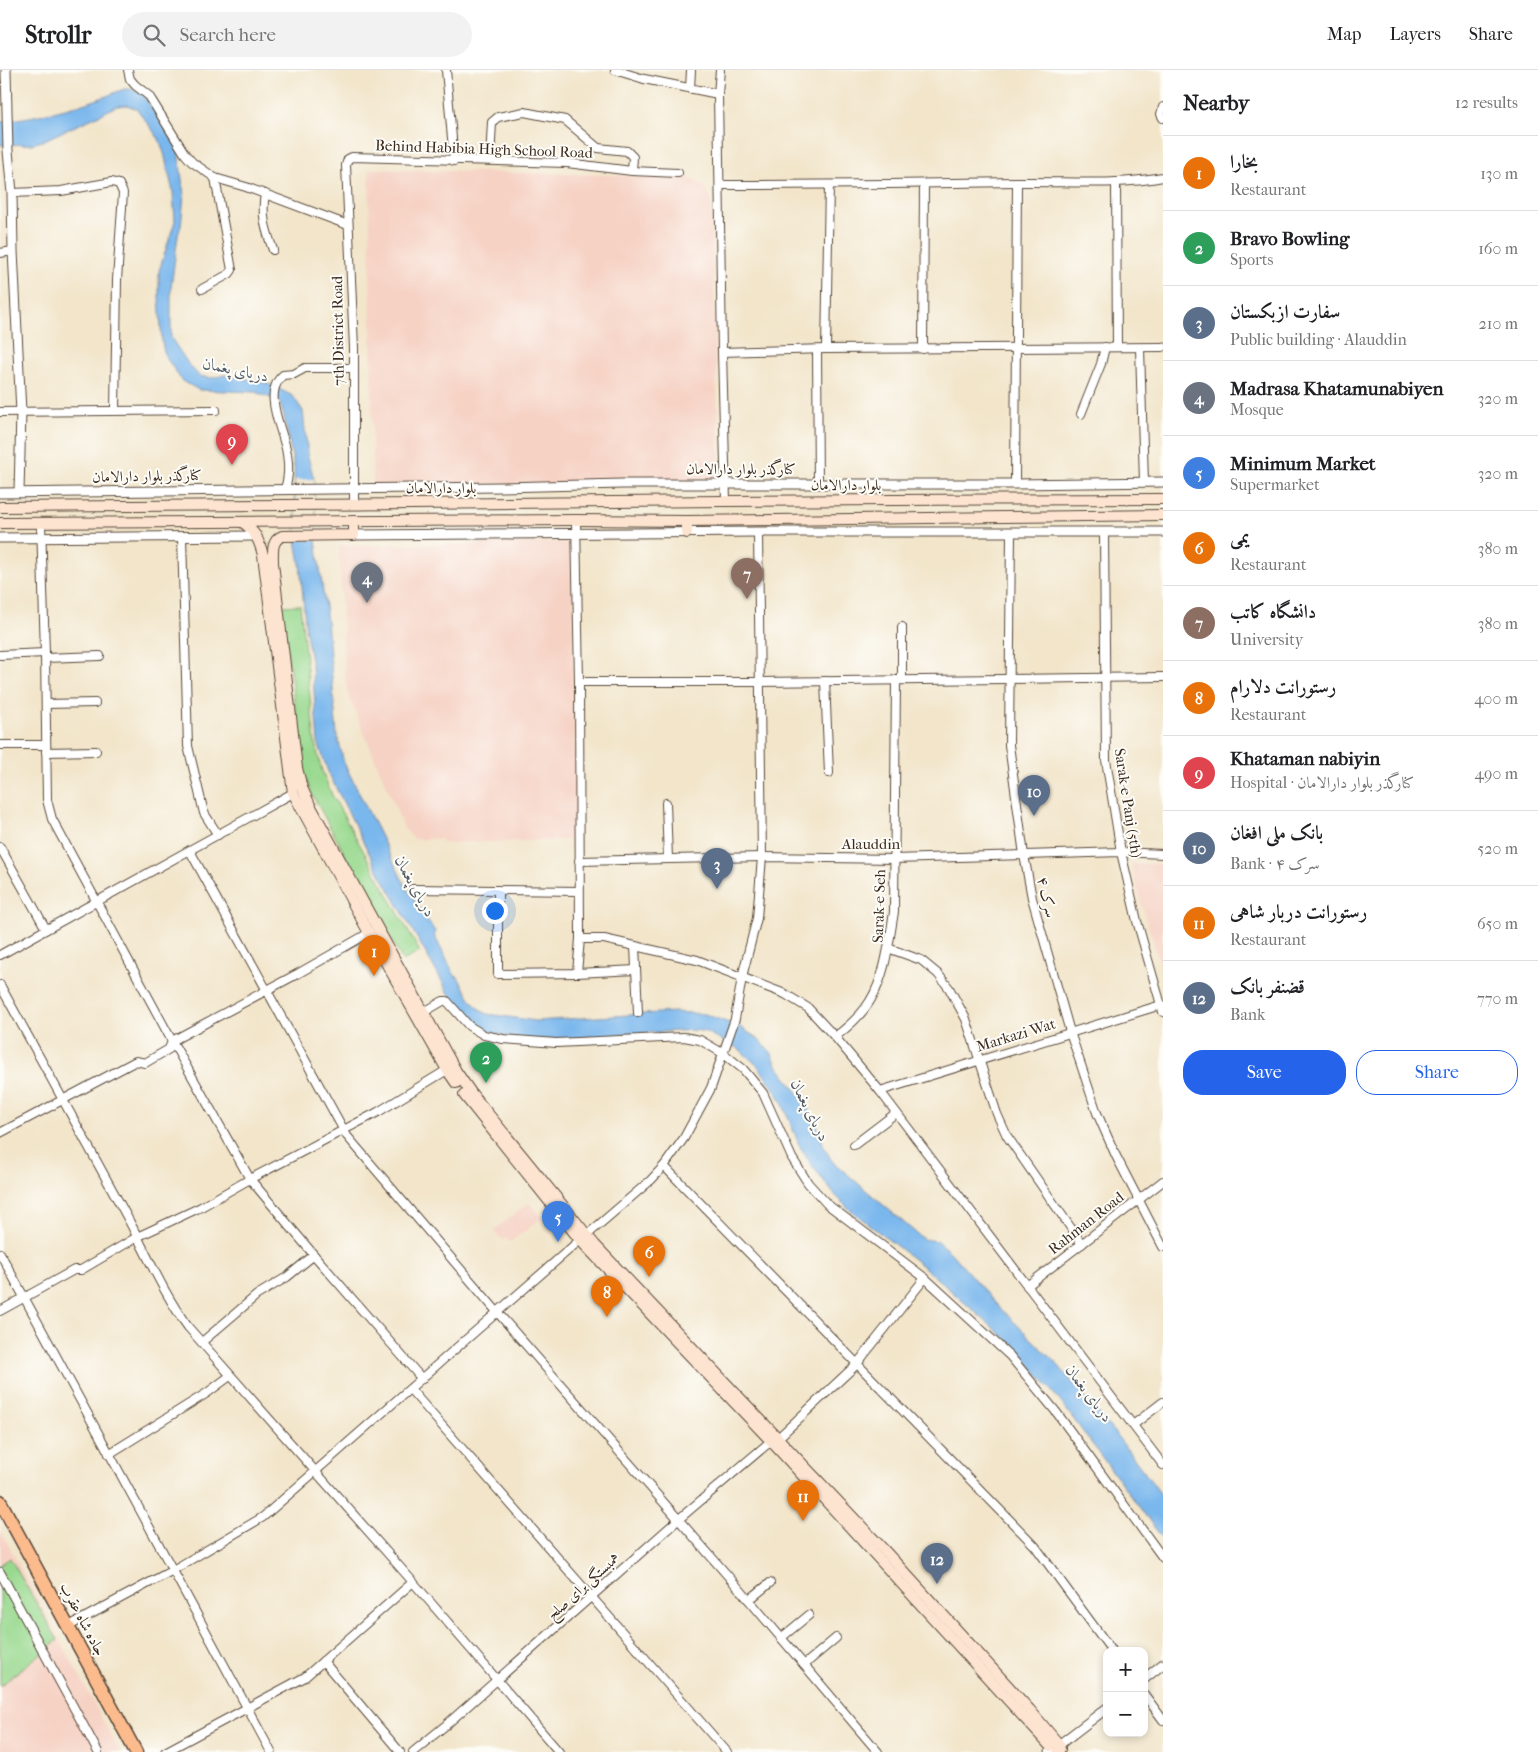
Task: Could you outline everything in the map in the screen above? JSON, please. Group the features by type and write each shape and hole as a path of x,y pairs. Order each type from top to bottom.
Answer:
{"highway":[{"name":"جاده شاه عقرب","path":"0,1501 136,1752"}],"main road":[{"name":"بلوار دارالامان","path":"216,506 726,500 1163,499"},
{"path":"417,503 417,521"},
{"path":"0,507 216,506 216,522"},
{"path":"0,524 296,521 687,521 1163,515"},
{"path":"354,521 354,535 280,537 274,542 273,548 297,768 302,788 310,805 447,1070 473,1107 583,1237 1004,1681 1056,1749"},
{"path":"687,521 687,532"},
{"path":"242,522 251,528 257,536 264,564 293,793 370,933 424,1012 456,1072 583,1237"}],"street":[{"path":"6,70 8,151 12,193 21,412 19,492"},
{"path":"128,70 130,79 149,96 185,154 192,162 214,178 246,186 348,225"},
{"path":"446,70 454,161"},
{"path":"615,70 690,90 718,94"},
{"path":"643,70 644,79"},
{"path":"690,90 691,70"},
{"path":"720,70 718,94 726,500"},
{"path":"1163,107 1161,114 1163,118"},
{"path":"490,160 492,122 498,117 524,112 565,120 598,148 627,151 633,157 632,171"},
{"name":"Behind Habibia High School Road","path":"348,159 352,157 567,163 632,171 678,173"},
{"name":"7th District Road","path":"348,159 346,165 352,299 354,503"},
{"path":"721,185 1017,182 1116,183 1136,182 1163,177"},
{"path":"202,289 229,274 232,270 214,178"},
{"path":"12,193 62,191 112,182 119,184 123,192 117,280 115,411"},
{"path":"1015,484 1017,182"},
{"path":"1116,183 1117,347"},
{"path":"923,349 924,184"},
{"path":"826,349 829,185"},
{"path":"265,194 262,209 273,250"},
{"path":"0,253 13,251"},
{"path":"1081,414 1101,364 1105,347"},
{"path":"722,352 826,349 1163,347"},
{"path":"1140,348 1144,482"},
{"path":"817,350 818,484"},
{"path":"290,489 287,452 273,400 276,387 283,375 294,374 305,368 353,368"},
{"path":"0,412 216,410"},
{"name":"کنارگذر بلوار دارالامان","path":"0,493 622,484 1163,482"},
{"path":"576,520 580,939 577,973"},
{"path":"41,523 47,800 52,819 96,903 250,1179 422,1379"},
{"path":"354,535 687,532 1163,532"},
{"path":"69,1626 174,1570 264,1517 583,1237 651,1180 664,1166 684,1138 701,1109 725,1052 735,1019 742,977 757,918 762,857 758,532"},
{"name":"سرک ۴","path":"1011,532 1009,745 1024,855 1032,898 1070,1032 1097,1112 1116,1156 1163,1247"},
{"name":"Sarak-e Panj (5th)","path":"1104,533 1106,760 1121,852 1137,921 1162,1009"},
{"path":"0,538 257,536"},
{"path":"182,537 188,746 204,813 218,835"},
{"name":"Sarak-e Seh","path":"902,627 899,680 894,912 888,948 921,960 938,974 949,988 966,1019 978,1060 1007,1136 1082,1244"},
{"path":"0,654 100,656"},
{"path":"579,682 759,682 1163,677"},
{"path":"825,681 829,773"},
{"path":"46,704 95,703"},
{"path":"0,745 96,751"},
{"path":"0,956 293,793"},
{"path":"666,802 668,859"},
{"path":"0,847 46,929"},
{"path":"190,851 342,1130 498,1313 749,1600 878,1752"},
{"name":"Alauddin","path":"579,861 762,857 894,859 1121,852 1163,854"},
{"path":"412,889 579,891"},
{"path":"498,891 498,974 636,970"},
{"path":"0,1133 64,1101 136,1061 145,1063 169,1049 172,1041 370,933"},
{"path":"580,939 604,939 697,960 785,994 808,1008 880,1091 1163,1466"},
{"path":"635,946 638,1013"},
{"path":"835,1037 851,1024 870,1001 888,948"},
{"path":"0,985 178,1314 188,1328 314,1473 413,1582 559,1752"},
{"path":"424,1012 443,1001 447,1001 469,1026 484,1035 502,1039 556,1043 684,1037 700,1040 725,1052 743,1069 763,1093 792,1158 808,1183 827,1204 925,1278 1010,1356 1056,1413 1163,1558"},
{"name":"Markazi Wat","path":"880,1091 1070,1032 1162,1009"},
{"path":"0,1311 74,1270 81,1270 138,1237 201,1207 378,1112 447,1070"},
{"path":"854,1145 896,1114"},
{"path":"664,1166 856,1365 1035,1546 1109,1647"},
{"name":"Rahman Road","path":"1027,1286 1163,1182"},
{"path":"0,1253 174,1570 271,1752"},
{"path":"202,1342 257,1295 287,1277 314,1255"},
{"name":"همبستگی برای صلح","path":"413,1752 498,1680 679,1520 775,1440 856,1365 925,1278"},
{"path":"109,1454 230,1376"},
{"path":"410,1389 727,1752"},
{"path":"1133,1425 1163,1402"},
{"path":"0,1572 98,1752"},
{"path":"165,1752 305,1677 413,1582"},
{"path":"749,1600 770,1582"},
{"path":"781,1638 809,1615"},
{"path":"804,1665 836,1638"},
{"path":"323,1661 400,1752"},
{"path":"1148,1676 1163,1664"},
{"path":"1148,1699 1163,1720"},
{"path":"1056,1749 1103,1711"}],"shaded area":[{"path":"369,169 686,177 704,186 711,198 720,481 373,486"},
{"path":"575,542 573,570 573,690 576,802 574,840 442,843 441,839 414,839 404,828 349,697 345,680 339,546"},
{"path":"1131,864 1163,864 1163,974 1144,913"},
{"path":"529,1203 542,1218 510,1242 506,1238 503,1241 494,1230"},
{"path":"0,1530 67,1653 120,1752 0,1752"}],"green space":[{"path":"300,605 315,743 322,771 332,795 420,952 403,961 312,794 304,773 281,606"},
{"path":"10,1558 58,1640 0,1686 0,1565"}],"water":[{"path":"124,89 142,93 178,149 184,195 171,287 171,338 189,365 199,376 211,378 225,375 271,385 293,396 303,411 308,457 314,479 316,540 327,621 337,735 344,763 406,887 436,933 434,935 455,976 458,977 473,1003 487,1014 536,1021 674,1012 705,1014 740,1027 757,1038 771,1052 777,1065 801,1097 817,1125 824,1147 832,1161 923,1239 937,1241 950,1252 997,1305 1058,1365 1117,1436 1163,1497 1163,1539 1060,1401 1013,1345 926,1269 849,1209 834,1194 800,1147 781,1100 773,1087 758,1066 739,1049 706,1032 695,1030 566,1039 535,1039 505,1036 491,1032 476,1024 455,1004 375,865 328,772 318,742 312,666 306,633 300,563 296,540 294,467 284,416 279,401 255,392 199,390 182,381 165,356 162,343 159,271 175,221 173,192 159,139 137,109 127,105 117,106 42,141 32,144 0,145 0,122 63,110"}],"pier":[{"path":"314,479 316,540 296,540 295,480"}],"place":[{"name":"Khataman nabiyin","path":"232,465"},
{"name":"دانشگاه کاتب","path":"747,599"},
{"name":"Madrasa Khatamunabiyen","path":"367,603"},
{"name":"بانک ملی افغان","path":"1034,816"},
{"name":"سفارت ازبکستان","path":"717,889"},
{"name":"بخارا","path":"374,976"},
{"name":"Bravo Bowling","path":"486,1083"},
{"name":"Minimum Market","path":"558,1242"},
{"name":"یمی","path":"649,1277"},
{"name":"رستورانت دلارام","path":"607,1317"},
{"name":"رستورانت دربار شاهی","path":"803,1521"},
{"name":"قضنفر بانک","path":"937,1584"}],"water label":[{"name":"دریای پغمان","path":"236,369"},
{"name":"دریای پغمان","path":"416,886"},
{"name":"دریای پغمان","path":"811,1110"},
{"name":"دریای پغمان","path":"1090,1393"}]}
